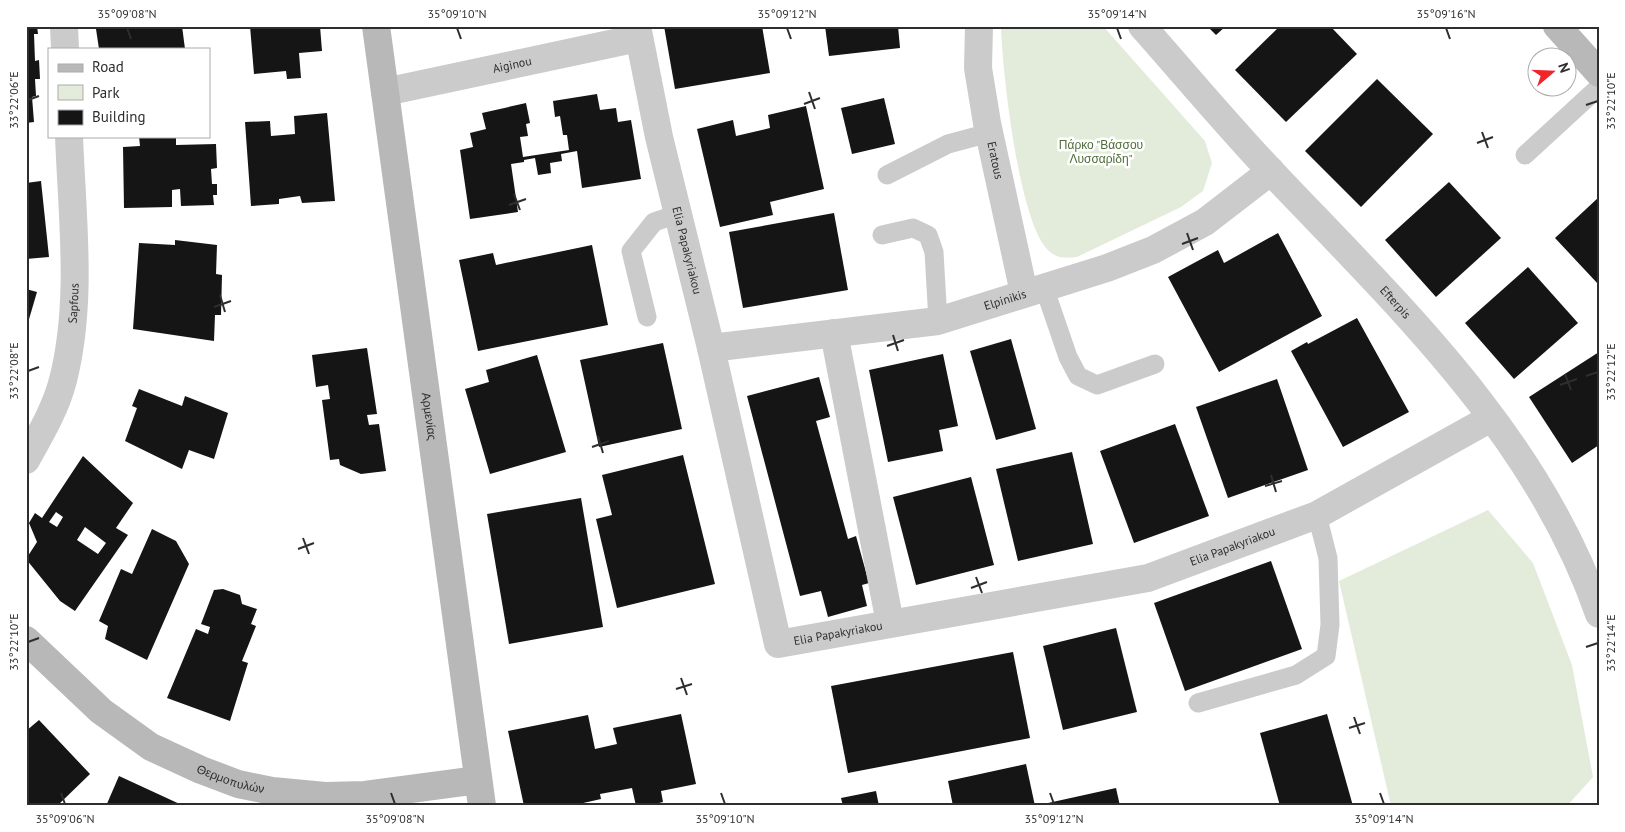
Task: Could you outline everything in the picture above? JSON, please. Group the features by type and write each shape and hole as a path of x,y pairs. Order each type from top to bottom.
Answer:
{"main road":[{"name":"Αρμενίας","path":"376,26 473,726 480,793"},
{"path":"1556,26 1599,73"},
{"name":"Θερμοπυλών","path":"26,640 102,711 151,747 201,770 238,784 272,791 325,796 480,793"}],"street":[{"path":"64,26 65,48"},
{"name":"Eratous","path":"979,26 978,68 989,133 1034,290"},
{"name":"Efterpis","path":"1142,26 1271,172 1420,329 1492,418 1526,464 1548,500 1575,554 1599,614"},
{"name":"Aiginou","path":"385,92 638,32"},
{"name":"Elia Papakyriakou","path":"638,32 659,136 711,348 778,644 1148,578 1317,515 1492,418"},
{"name":"Sapfous","path":"26,460 44,428 62,382 72,340 75,280 69,138"},
{"name":"Elpinikis","path":"711,348 938,321 1107,268 1153,250 1205,222 1271,172"},
{"path":"834,333 890,623"}],"lane":[{"path":"1526,155 1599,87"},
{"path":"887,175 948,144 989,133"},
{"path":"647,316 631,251 654,222 678,214"},
{"path":"882,235 913,228 928,236 934,252 938,321"},
{"path":"1034,290 1078,376 1097,385 1155,364"},
{"path":"1198,702 1296,675 1326,656 1330,625 1328,558 1317,515"}],"green space":[{"name":"Πάρκο \"Βάσσου Λυσσαρίδη\"","path":"1001,26 1103,26 1205,141 1212,163 1203,191 1181,207 1077,257 1062,257 1049,251 1038,236 1021,180 1009,109"},
{"path":"1488,510 1533,563 1572,665 1593,777 1567,806 1391,806 1339,581"}],"building":[{"path":"26,26 37,26 38,34 34,34 35,61 39,60 40,79 35,79 36,96 32,97 34,122 26,123"},
{"path":"113,26 182,26 185,48 99,48 96,29"},
{"path":"250,26 320,26 322,51 299,53 301,78 287,79 286,71 254,74"},
{"path":"664,26 762,26 770,73 675,89"},
{"path":"825,26 898,26 900,48 829,56"},
{"path":"1207,26 1226,26 1216,35"},
{"path":"1280,26 1330,26 1357,54 1286,122 1235,70"},
{"path":"1377,79 1433,134 1361,207 1305,151"},
{"path":"597,94 600,110 616,108 618,122 631,120 641,179 582,188 577,151 561,154 562,161 550,163 551,173 538,175 535,158 524,160 524,162 511,164 518,212 470,219 460,150 473,147 470,133 486,129 482,113 526,103 530,123 526,124 528,136 520,137 523,157 569,150 567,135 563,135 560,116 555,117 553,101"},
{"path":"884,98 895,144 852,154 841,108"},
{"path":"806,106 824,189 770,202 773,215 720,227 697,129 733,120 736,136 770,128 768,115"},
{"path":"327,113 335,201 302,203 300,196 279,199 279,204 251,206 245,122 270,121 271,136 295,134 294,116"},
{"path":"139,138 176,138 176,145 216,144 217,168 211,169 212,184 217,184 217,195 213,195 214,205 181,206 180,189 172,190 172,207 124,208 123,147 140,146"},
{"path":"41,181 49,257 26,259 26,183"},
{"path":"1449,182 1501,238 1436,297 1385,240"},
{"path":"1599,197 1599,285 1555,238"},
{"path":"834,213 848,290 743,308 729,232"},
{"path":"1278,233 1322,316 1219,372 1168,277 1218,250 1224,263"},
{"path":"175,240 217,245 216,274 222,275 221,315 215,315 214,341 133,329 139,243 175,245"},
{"path":"592,245 608,325 478,351 459,260 493,253 496,265"},
{"path":"1528,267 1578,323 1514,379 1465,323"},
{"path":"26,289 37,292 27,326 26,326"},
{"path":"1357,318 1409,412 1343,447 1291,351"},
{"path":"1011,339 1036,429 996,440 970,351"},
{"path":"663,343 682,429 599,447 580,360"},
{"path":"367,348 377,414 367,415 369,425 379,424 386,471 361,474 340,465 339,459 330,460 322,400 330,399 328,385 316,387 312,355"},
{"path":"1599,352 1599,445 1572,463 1529,397"},
{"path":"943,354 958,426 939,430 943,451 888,462 869,370"},
{"path":"537,355 566,452 490,474 465,389 489,382 486,370"},
{"path":"819,377 830,417 816,421 848,539 856,536 869,583 862,585 867,606 828,617 821,591 800,596 747,396"},
{"path":"1277,379 1308,470 1228,498 1196,407"},
{"path":"139,389 182,406 185,396 228,413 214,459 189,450 182,469 125,441 137,408 132,406"},
{"path":"1175,424 1209,516 1134,543 1100,451"},
{"path":"1072,452 1093,544 1018,561 996,469"},
{"path":"683,455 715,584 617,608 596,519 612,515 602,475"},
{"path":"83,456 133,503 116,528 128,535 75,611 60,601 26,559 37,542 29,523 35,513 42,518","holes":["56,512 63,517 57,527 49,522","85,527 106,543 98,554 77,540"]},
{"path":"971,477 994,565 916,585 893,497"},
{"path":"581,498 603,627 509,644 487,514"},
{"path":"152,529 176,541 189,564 147,660 105,639 108,626 99,621 121,569 132,574"},
{"path":"1271,561 1302,649 1185,691 1154,603"},
{"path":"223,589 240,595 242,604 257,609 251,624 256,626 242,661 248,663 230,721 167,698 196,629 208,634 210,627 201,624 214,590"},
{"path":"1116,628 1137,712 1063,730 1043,646"},
{"path":"1013,652 1030,738 848,773 831,686"},
{"path":"681,714 696,784 661,791 663,802 647,806 636,806 632,788 600,794 601,799 570,806 524,806 508,731 588,715 595,749 617,744 613,728"},
{"path":"1327,714 1353,806 1280,806 1260,733"},
{"path":"39,720 90,774 57,806 26,806 26,731"},
{"path":"1026,764 1035,806 953,806 948,781"},
{"path":"119,776 184,806 106,806"},
{"path":"1116,788 1120,806 1039,806 1039,805"},
{"path":"876,791 879,806 843,806 841,798"}]}
